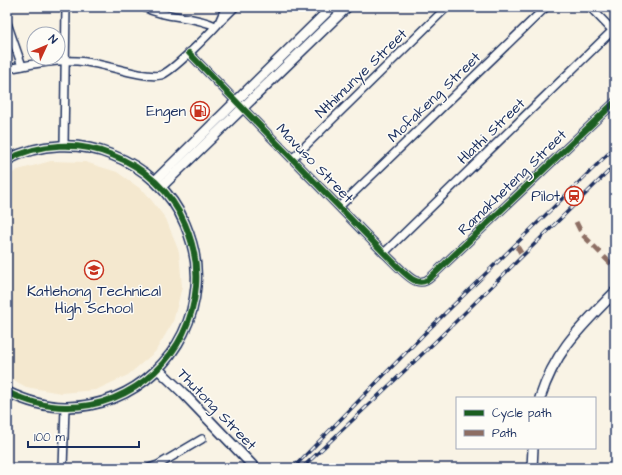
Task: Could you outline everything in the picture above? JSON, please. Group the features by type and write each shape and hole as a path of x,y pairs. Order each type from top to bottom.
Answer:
{"street":[{"path":"66,7 66,26"},
{"path":"144,7 156,12 200,20 217,25"},
{"path":"217,25 226,7"},
{"path":"66,61 86,62 162,75 168,72 189,53 235,7"},
{"path":"158,184 236,100 332,7"},
{"path":"158,184 244,108 347,7"},
{"name":"Nthimunye Street","path":"293,158 447,7"},
{"name":"Mofakeng Street","path":"340,206 546,7"},
{"path":"590,7 614,30"},
{"path":"7,23 22,66"},
{"name":"Hlathi Street","path":"384,252 614,30"},
{"name":"Mavuso Street","path":"189,53 411,279 420,282 427,281"},
{"path":"7,69 26,66"},
{"path":"64,146 66,66"},
{"name":"Ramakheteng Street","path":"427,281 615,102"},
{"path":"7,160 17,155 40,148 64,146 84,147 104,151 122,158 139,168 158,184 169,197 182,216 191,238 196,262 196,285 193,308 185,331 173,351 158,369 142,383 119,396 86,406 65,407 44,405 24,400 7,392"},
{"path":"540,397 554,363 564,346 615,292"},
{"name":"Thutong Street","path":"158,369 255,468"},
{"path":"63,468 65,407"},
{"path":"149,468 159,466 202,439"},
{"path":"532,468 533,449"}],"shaded area":[{"name":"Katlehong Technical High School","path":"51,161 85,162 117,172 145,192 166,219 179,252 182,287 173,322 155,352 128,375 96,390 61,393 26,387 7,376 7,176 18,170"}],"railway":[{"path":"293,468 425,333 615,147"},
{"path":"302,468 435,342 615,165"}],"marked path":[{"path":"576,222 582,234 615,268"},
{"path":"516,247 521,253"}],"cycle path":[{"path":"189,53 384,253 409,277 418,282 428,280 615,102"},
{"path":"7,160 32,150 59,146 86,147 99,150 124,160 135,166 156,182 173,201 188,231 196,262 196,286 192,310 183,333 171,354 154,372 135,387 114,398 90,405 65,407 36,403 7,392"}],"place":[{"name":"Engen","path":"200,111"},
{"name":"Pilot","path":"574,196"},
{"name":"Katlehong Technical High School","path":"94,270"}]}
